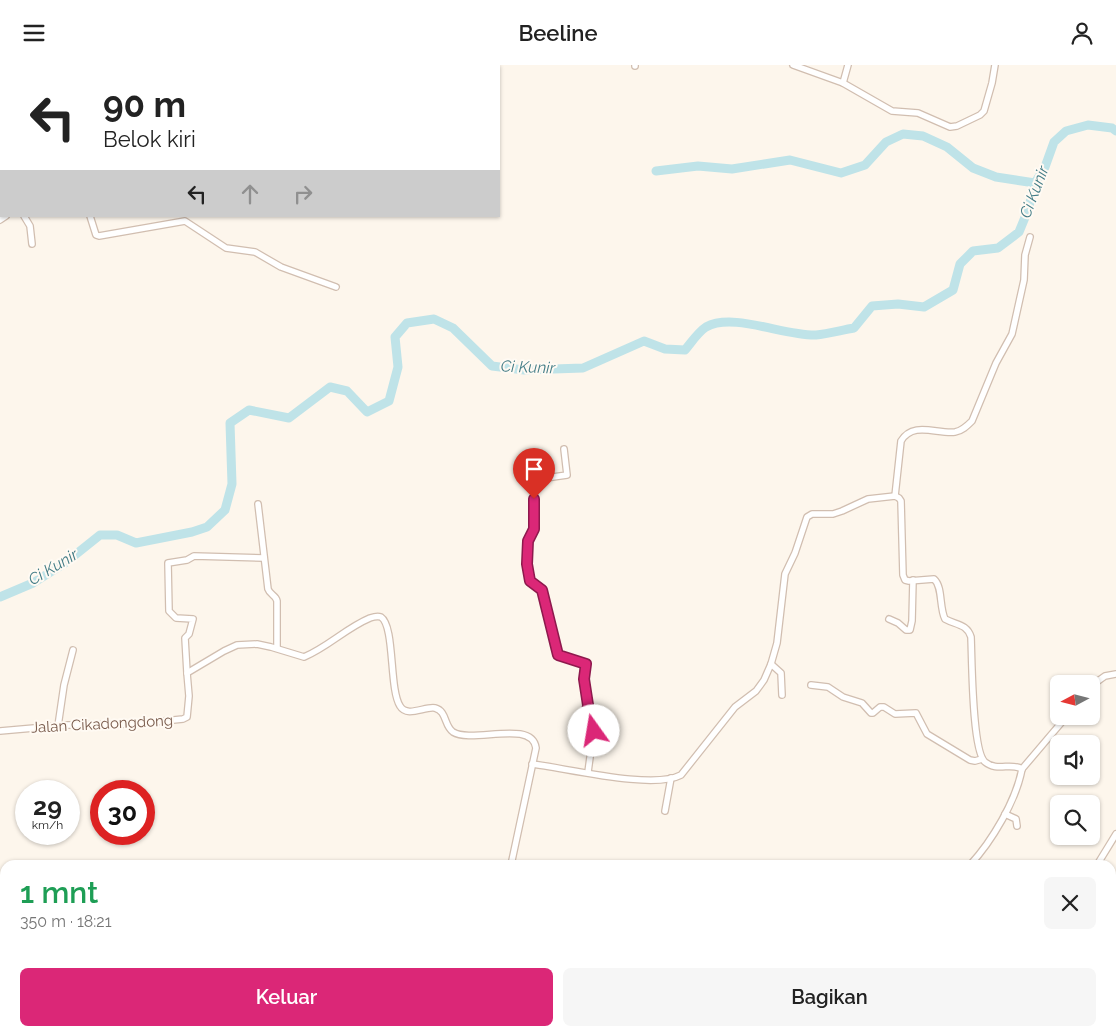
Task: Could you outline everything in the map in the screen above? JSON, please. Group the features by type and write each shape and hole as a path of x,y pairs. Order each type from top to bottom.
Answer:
{"street":[{"path":"793,65 843,83 892,111 918,113 953,127 980,115 984,111 992,83 994,65"},
{"path":"843,83 848,65"},
{"path":"25,217 30,226 32,244"},
{"path":"90,217 94,232 99,236 185,221 226,248 250,251 281,267 336,287"},
{"path":"895,496 901,441 904,436 912,431 955,432 966,427 972,421 996,363 1012,334 1024,280 1025,255 1030,237"},
{"path":"564,449 566,476 532,480 535,501 534,529 528,541 527,564 530,581 542,590 558,655 586,665 584,679 588,705 587,715 594,735 590,750 588,772"},
{"path":"532,764 635,780 670,779 681,775 732,711 756,691 764,680 771,664 780,624 785,575 801,538 805,519 812,514 834,514 868,499 895,496 899,497 901,501 904,579 907,581 934,579 937,581 940,588 940,604 945,619 965,627 969,631 976,735 982,759 990,766 1017,766 1022,769"},
{"path":"258,504 269,592 277,601 277,649"},
{"path":"264,558 198,556 168,563 169,611 176,618 193,619 185,639 187,673 237,645 257,645 304,657 325,646 346,630 368,619 382,618 389,633 396,691 399,705 402,709 411,711 429,708 438,709 443,713 448,726 453,732 470,736 508,733 530,738 534,741 536,748 512,860"},
{"path":"888,619 898,623 906,630 910,630 913,580"},
{"path":"58,726 64,685 74,650"},
{"path":"771,664 781,673 782,695"},
{"name":"Jalan Cikadongdong","path":"0,731 58,726 135,724 185,719 187,717 189,696 187,673"},
{"path":"1100,680 1116,674"},
{"path":"811,685 828,687 844,697 860,702 872,714 880,707 884,707 896,714 916,713 927,734 970,760 982,759"},
{"path":"974,860 1005,814 1017,788 1022,769 1059,725"},
{"path":"666,811 670,779"},
{"path":"1005,814 1016,819 1017,826"},
{"path":"1100,860 1116,834"}],"waterway":[{"name":"Ci Kunir","path":"0,597 33,583 65,563 100,535 117,535 136,543 192,532 207,527 225,510 232,484 230,423 249,410 289,418 330,387 347,391 367,412 389,401 398,367 395,337 407,323 434,319 453,328 492,366 524,370 583,368 644,341 665,349 685,350 703,329 717,323 744,323 816,335 854,328 872,306 898,304 924,307 953,290 960,264 973,251 998,248 1019,232 1028,210 1035,183 1045,167 1054,142 1066,131 1088,125 1112,128 1116,131"},
{"path":"656,171 698,166 732,169 790,160 841,173 865,165 886,142 903,134 923,136 947,147 973,168 996,177 1035,183"}],"route":[{"path":"534,499 534,531 528,541 527,562 530,581 542,590 550,629 558,655 586,664 584,679 588,705 587,715 594,731"}]}
